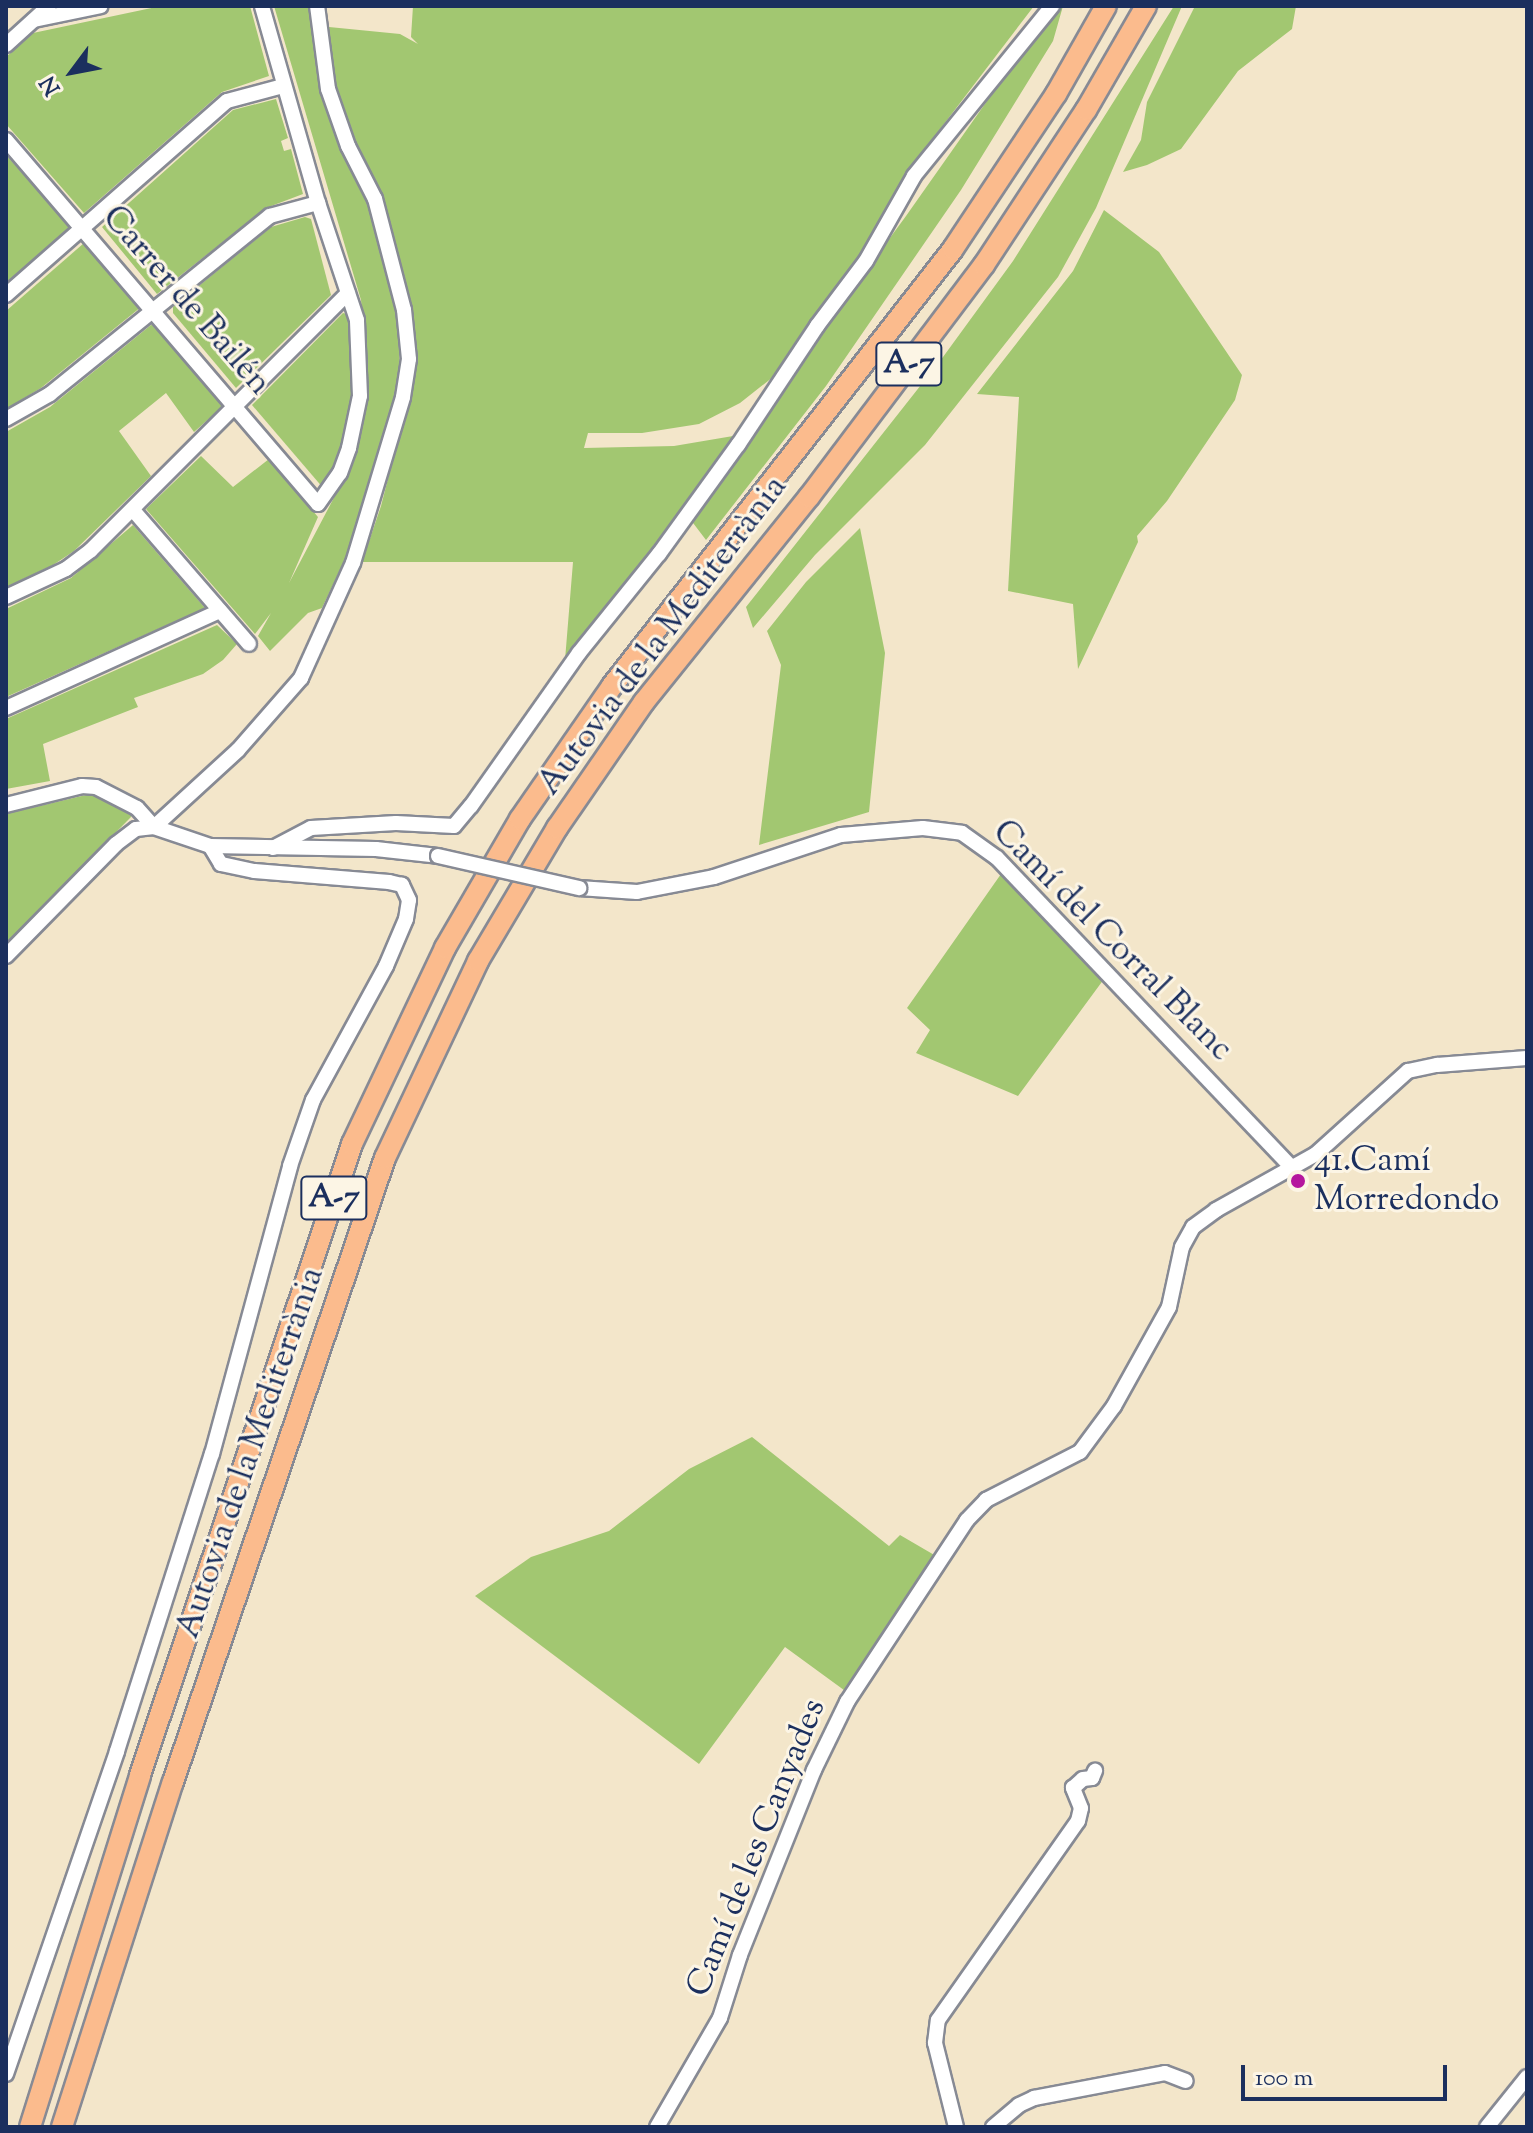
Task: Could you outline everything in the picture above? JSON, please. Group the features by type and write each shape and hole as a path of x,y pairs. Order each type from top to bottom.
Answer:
{"highway":[{"name":"Autovia de la Mediterrània","path":"30,2127 140,1775 352,1144 445,948 520,819 612,686 953,249 1056,94 1106,6"},
{"name":"Autovia de la Mediterrània","path":"62,2127 173,1782 385,1158 478,961 557,828 644,702 809,497 984,265 1086,110 1146,6"}],"street":[{"path":"6,45 49,6"},
{"path":"34,20 101,6"},
{"path":"6,597 66,569 133,510 348,293 318,203 262,6"},
{"path":"154,827 238,750 301,678 353,563 403,397 409,359 404,310 375,199 348,146 328,89 317,6"},
{"path":"273,848 311,828 396,823 454,826 579,653 659,554 738,445 817,326 866,261 914,176 1052,6"},
{"path":"6,295 85,229 227,101 283,86"},
{"name":"Carrer de Bailén","path":"6,140 155,309 318,504 345,460 360,396 357,320 348,293"},
{"path":"6,419 50,394 270,216 318,203"},
{"path":"133,510 249,644"},
{"path":"6,708 220,611"},
{"path":"6,805 82,786 96,787 137,808 154,827"},
{"path":"6,956 116,844 136,829 154,827 210,846 221,864 254,871 402,885 409,900 406,919 386,966 313,1100 290,1166 212,1454 117,1751 6,2074"},
{"name":"Camí del Corral Blanc","path":"210,846 376,849 438,856 579,888 637,892 714,877 841,835 923,828 962,833 997,858 1291,1167"},
{"name":"Camí de les Canyades","path":"657,2127 720,2018 740,1955 814,1770 847,1702 967,1520 986,1500 1080,1452 1114,1406 1169,1307 1182,1247 1193,1227 1316,1154 1408,1071 1527,1058"},
{"path":"956,2127 935,2043 938,2020 1078,1821 1081,1808 1073,1788 1083,1779 1092,1778 1095,1771"},
{"path":"993,2127 1019,2105 1034,2098 1165,2073 1186,2081"},
{"path":"1487,2127 1527,2077"}],"green space":[{"path":"161,6 250,6 269,76 222,92 84,213 6,124 6,57 33,33"},
{"path":"274,6 309,6 317,65 340,149 365,191 387,275 397,317 400,366 395,411 347,555 322,608 308,613 270,651 258,636 271,613 255,634 146,509 201,456 233,487 269,459 318,517 289,583 347,473 364,398 367,366 361,300"},
{"path":"413,6 1034,6 931,141 825,310 773,377 740,403 699,424 642,433 588,433 584,448 674,446 739,435 565,660 573,562 362,562 381,506 411,389 380,192 339,112 331,70 329,27 400,34 418,44 411,37"},
{"path":"1054,6 1063,6 1053,41 961,190 826,386 706,540 687,515 906,216"},
{"path":"1174,6 1182,6 1096,208 1058,277 925,445 815,555 753,628 746,607 943,357 1013,261"},
{"path":"1195,6 1296,6 1292,29 1238,71 1181,149 1123,172 1141,140 1147,102"},
{"path":"276,99 288,138 281,141 284,151 291,149 303,194 266,208 157,294 102,227 233,110"},
{"path":"6,155 71,227 6,284"},
{"path":"1104,210 1159,252 1242,375 1235,400 1167,501 1137,536 1138,542 1078,669 1073,604 1008,591 1019,397 977,394 1073,271"},
{"path":"305,217 311,219 331,295 236,388 173,313 173,307 271,227"},
{"path":"84,243 141,307 41,388 6,409 6,311"},
{"path":"343,313 351,315 355,397 335,475 324,489 252,405"},
{"path":"151,325 157,326 222,402 221,408 194,432 166,393 119,431 151,476 74,551 53,565 6,587 6,432 50,407"},
{"path":"133,525 205,608 6,697 6,609 71,578"},
{"path":"860,528 885,653 869,812 759,845 781,665 767,631 806,582"},
{"path":"217,625 237,644 223,660 203,674 134,698 138,707 43,744 50,781 6,789 6,719"},
{"path":"86,795 102,795 131,810 131,817 6,944 6,814"},
{"path":"1001,874 1104,979 1018,1096 916,1053 930,1030 907,1008"},
{"path":"752,1437 889,1546 900,1535 936,1556 848,1693 785,1647 699,1764 475,1596 531,1557 609,1531 689,1469"}],"place":[{"name":"41.Camí Morredondo","path":"1298,1181"}]}
